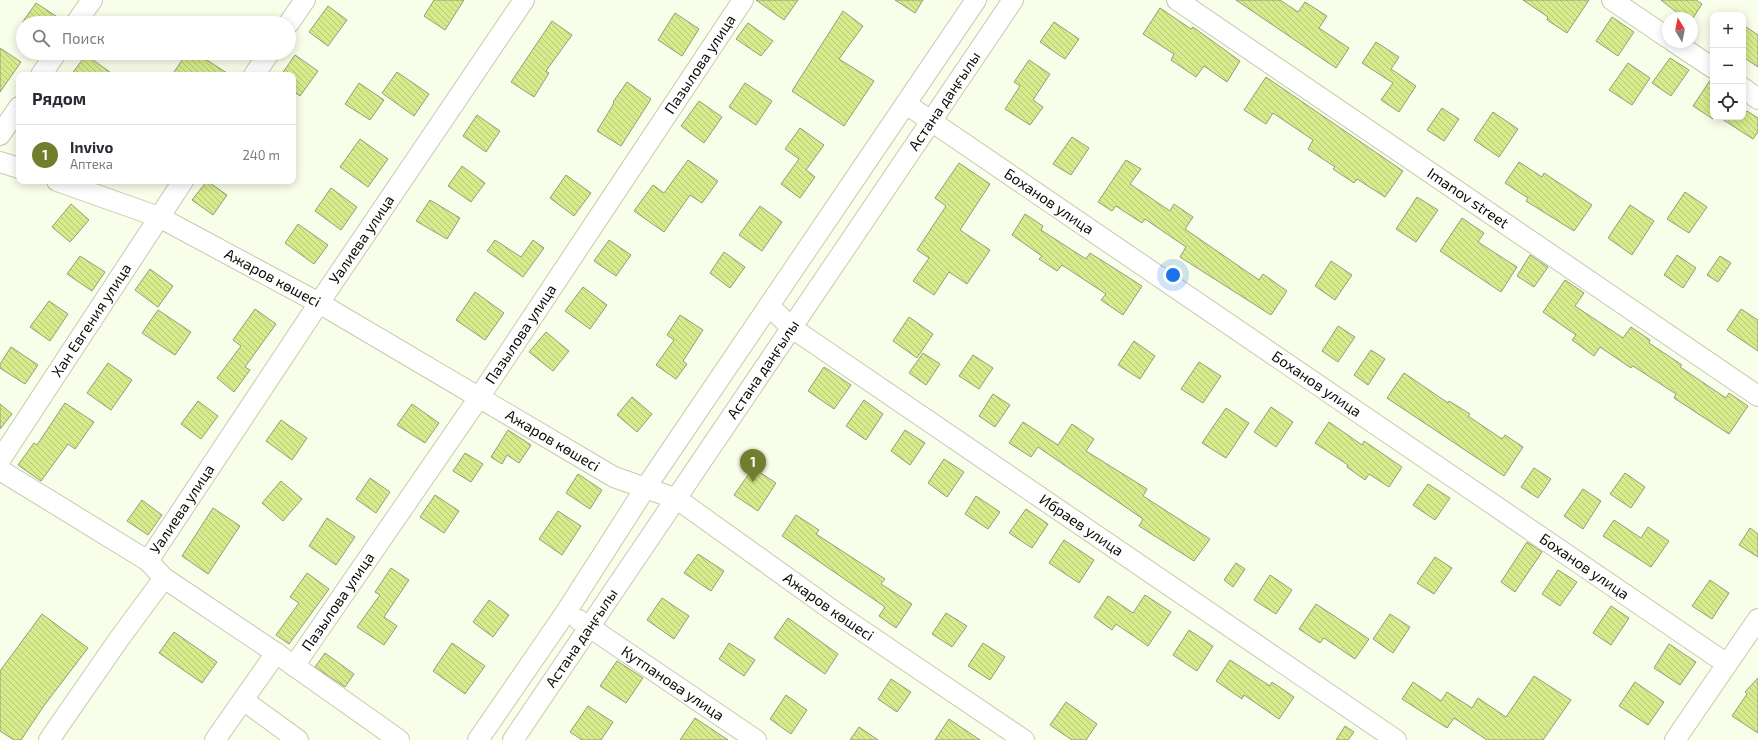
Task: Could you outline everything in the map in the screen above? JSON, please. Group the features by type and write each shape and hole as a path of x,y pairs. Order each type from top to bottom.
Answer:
{"street":[{"path":"81,16 92,0"},
{"path":"294,16 305,0"},
{"name":"Уалиева улица","path":"148,561 319,302 524,0"},
{"name":"Пазылова улица","path":"294,666 480,396 743,0"},
{"name":"Астана даңғылы","path":"478,740 566,612 646,487 976,0"},
{"name":"Астана даңғылы","path":"513,740 1013,0"},
{"name":"Imanov street","path":"1177,0 1758,396"},
{"path":"1612,0 1662,34"},
{"path":"1683,48 1710,66"},
{"path":"42,72 51,60"},
{"path":"256,72 264,60"},
{"path":"1746,90 1758,98"},
{"name":"Боханов улица","path":"906,104 933,120 1727,664"},
{"path":"0,134 16,110"},
{"path":"0,162 16,167"},
{"name":"Ажаров көшесі","path":"65,184 158,217 319,302 480,396 614,477 677,499 839,615 1024,740"},
{"name":"Хан Евгения улица","path":"0,460 181,184"},
{"name":"Ибраев улица","path":"769,306 792,328 1396,740"},
{"path":"0,470 148,561 164,578 276,653 399,740"},
{"path":"49,740 119,639 164,578"},
{"name":"Кутпанова улица","path":"566,612 756,740"},
{"path":"1675,740 1758,619"},
{"path":"215,740 276,653"},
{"path":"243,700 298,740"}],"building":[{"path":"434,0 464,0 445,30 424,16"},
{"path":"756,0 798,0 784,20"},
{"path":"895,0 923,0 915,13"},
{"path":"1236,0 1280,0 1298,12 1305,2 1327,16 1319,28 1349,48 1336,68"},
{"path":"1523,0 1589,0 1567,33 1547,20 1548,17"},
{"path":"1661,0 1696,0 1702,4 1697,12 1676,12"},
{"path":"36,3 56,16 27,16"},
{"path":"328,6 347,20 328,46 309,32"},
{"path":"1160,8 1191,29 1193,27 1240,61 1227,82 1204,66 1196,77 1171,60 1174,54 1143,34"},
{"path":"843,11 863,26 839,59 874,81 844,126 792,91"},
{"path":"675,13 699,29 682,56 658,40"},
{"path":"1612,17 1634,32 1618,56 1596,41"},
{"path":"552,21 572,35 546,71 549,73 534,97 511,82"},
{"path":"1054,22 1079,39 1065,59 1040,42"},
{"path":"748,23 773,41 761,56 736,39"},
{"path":"1746,27 1758,35 1758,67 1746,59"},
{"path":"1376,42 1399,57 1391,69 1416,86 1399,112 1381,100 1393,83 1362,63"},
{"path":"0,48 21,62 0,92"},
{"path":"296,56 318,71 300,96 296,93 296,72 283,72 292,60 296,60"},
{"path":"1670,58 1689,70 1671,96 1652,83"},
{"path":"82,60 93,60 110,72 73,72"},
{"path":"182,60 207,60 225,72 174,72"},
{"path":"1029,60 1050,74 1033,100 1043,107 1030,125 1005,109 1020,86 1014,82"},
{"path":"1628,63 1650,78 1632,105 1609,90"},
{"path":"397,72 429,94 414,116 382,93"},
{"path":"1266,77 1403,171 1385,197 1357,179 1354,183 1333,169 1335,167 1308,149 1313,140 1273,113 1266,124 1244,110"},
{"path":"1710,80 1710,117 1693,106"},
{"path":"627,82 651,99 621,146 597,131 614,103 613,102"},
{"path":"359,83 384,100 370,120 345,104"},
{"path":"745,83 772,101 756,125 729,107"},
{"path":"699,101 722,117 704,143 681,126"},
{"path":"1442,108 1459,119 1444,141 1427,130"},
{"path":"1747,111 1758,118 1758,132 1753,139 1724,120 1746,120"},
{"path":"1493,112 1518,129 1499,157 1474,140"},
{"path":"477,115 500,131 486,152 463,136"},
{"path":"800,128 824,145 806,170 815,177 800,198 781,184 799,159 785,149"},
{"path":"1072,137 1089,148 1071,175 1053,164"},
{"path":"360,139 388,159 368,187 340,167"},
{"path":"688,160 718,181 702,203 690,195 664,232 634,211 653,185 664,193"},
{"path":"1126,160 1141,169 1130,184 1170,211 1174,204 1193,217 1185,229 1259,280 1263,274 1287,291 1271,315 1180,257 1186,247 1145,219 1142,223 1116,206 1112,211 1098,202"},
{"path":"1519,162 1542,177 1544,173 1592,205 1574,231 1526,201 1528,198 1505,183"},
{"path":"959,163 990,184 960,230 990,250 967,284 949,272 934,295 913,281 929,258 917,250 946,206 935,198"},
{"path":"462,166 485,183 471,202 448,186"},
{"path":"566,175 591,193 574,216 550,198"},
{"path":"205,184 211,184 227,195 213,215 192,200"},
{"path":"331,188 357,207 341,230 315,211"},
{"path":"1685,192 1707,207 1689,233 1667,219"},
{"path":"1417,197 1438,210 1416,242 1396,229"},
{"path":"430,200 460,218 447,239 416,221"},
{"path":"71,204 89,220 70,242 52,227"},
{"path":"1630,205 1654,221 1632,255 1608,238"},
{"path":"760,206 782,222 762,251 739,235"},
{"path":"1025,214 1043,226 1041,230 1086,259 1090,253 1142,286 1123,315 1101,300 1106,294 1062,265 1057,271 1039,259 1042,256 1012,235"},
{"path":"1462,218 1484,233 1478,242 1517,267 1501,292 1440,251"},
{"path":"298,224 328,245 314,264 285,243"},
{"path":"495,240 521,257 533,240 544,248 523,277 487,251"},
{"path":"609,240 631,255 616,276 594,261"},
{"path":"724,252 745,267 730,288 710,273"},
{"path":"1530,255 1548,267 1534,287 1517,276"},
{"path":"1677,255 1696,268 1683,288 1664,275"},
{"path":"80,256 105,272 92,291 67,274"},
{"path":"1720,256 1731,263 1718,282 1707,275"},
{"path":"1331,261 1352,275 1335,300 1315,286"},
{"path":"150,269 173,286 158,307 135,290"},
{"path":"1565,280 1584,293 1575,306 1623,338 1631,327 1650,340 1649,343 1682,365 1680,367 1726,398 1729,393 1748,406 1729,434 1674,398 1676,394 1633,366 1631,368 1600,347 1594,356 1572,340 1576,335 1543,312"},
{"path":"583,287 607,305 590,329 565,311"},
{"path":"475,292 504,313 485,340 456,320"},
{"path":"49,301 68,314 50,341 30,327"},
{"path":"255,309 276,324 245,367 250,370 234,392 217,378 241,346 233,340"},
{"path":"1741,309 1758,320 1758,351 1727,330"},
{"path":"158,310 191,332 175,355 142,333"},
{"path":"680,315 703,330 683,361 687,364 676,379 656,365 674,340 667,335"},
{"path":"909,317 933,334 917,358 893,341"},
{"path":"1338,326 1355,337 1338,362 1322,351"},
{"path":"546,332 569,351 553,371 529,352"},
{"path":"1134,341 1155,356 1140,379 1118,365"},
{"path":"11,347 38,365 25,384 0,368 0,364"},
{"path":"1371,350 1385,359 1368,385 1354,375"},
{"path":"923,353 940,364 926,385 909,373"},
{"path":"973,355 993,368 979,389 959,376"},
{"path":"1199,362 1221,376 1203,403 1181,389"},
{"path":"108,363 132,380 111,410 87,393"},
{"path":"824,367 851,385 834,409 808,391"},
{"path":"1404,373 1448,403 1449,401 1470,414 1468,416 1502,439 1505,435 1523,447 1504,476 1387,398"},
{"path":"993,394 1010,405 995,427 979,416"},
{"path":"632,397 652,414 637,432 617,415"},
{"path":"864,400 883,414 866,440 846,426"},
{"path":"198,401 218,416 201,439 181,424"},
{"path":"65,403 94,422 75,449 68,444 41,481 18,465 34,443 37,445"},
{"path":"0,404 12,414 0,429"},
{"path":"412,404 439,423 425,443 397,425"},
{"path":"1271,407 1293,422 1276,447 1254,432"},
{"path":"1226,408 1249,423 1226,458 1202,443"},
{"path":"281,420 307,438 292,460 266,441"},
{"path":"1023,422 1058,445 1072,424 1094,439 1086,451 1147,489 1143,496 1210,539 1194,561 1139,526 1143,519 1038,447 1031,457 1009,443"},
{"path":"1329,422 1362,445 1364,441 1402,467 1389,487 1369,474 1365,480 1347,467 1348,465 1315,443"},
{"path":"508,430 531,445 519,463 507,455 502,464 491,457"},
{"path":"905,430 925,443 910,465 891,451"},
{"path":"465,453 483,464 471,482 453,471"},
{"path":"944,459 964,472 947,497 928,483"},
{"path":"753,468 776,483 758,511 734,495"},
{"path":"1534,468 1551,479 1538,498 1521,487"},
{"path":"1625,473 1645,487 1631,508 1610,494"},
{"path":"578,474 602,490 590,509 566,493"},
{"path":"370,478 390,492 376,513 356,499"},
{"path":"281,481 302,499 283,521 262,503"},
{"path":"1428,484 1450,498 1435,520 1413,505"},
{"path":"1583,489 1601,501 1583,529 1564,516"},
{"path":"435,495 459,511 444,533 420,517"},
{"path":"976,496 1000,512 988,529 965,514"},
{"path":"142,500 162,515 148,535 127,521"},
{"path":"213,508 240,526 208,574 182,556"},
{"path":"1026,509 1048,524 1032,548 1009,533"},
{"path":"558,511 581,526 562,555 539,539"},
{"path":"796,515 819,530 816,534 885,579 881,584 912,604 896,628 879,616 885,607 782,536"},
{"path":"327,518 355,537 336,565 309,546"},
{"path":"1614,520 1641,538 1648,527 1669,541 1651,567 1603,536"},
{"path":"1750,528 1758,534 1758,557 1739,545"},
{"path":"1064,540 1094,560 1079,583 1049,563"},
{"path":"1527,542 1542,552 1515,592 1501,582"},
{"path":"698,554 724,571 711,591 684,573"},
{"path":"1435,557 1452,568 1434,594 1417,583"},
{"path":"1236,563 1245,569 1233,587 1224,580"},
{"path":"391,568 409,580 384,617 397,626 384,645 357,627 380,595 375,592"},
{"path":"1558,570 1577,582 1560,606 1542,594"},
{"path":"307,573 329,589 289,644 276,635 299,603 290,597"},
{"path":"1270,575 1292,590 1276,614 1254,600"},
{"path":"1710,580 1729,593 1712,619 1692,606"},
{"path":"1145,595 1171,612 1148,646 1116,624 1112,630 1094,617 1108,596 1133,613"},
{"path":"662,598 689,616 674,639 647,620"},
{"path":"489,600 509,615 493,637 473,622"},
{"path":"1316,604 1369,639 1355,659 1324,638 1320,643 1299,629"},
{"path":"1611,606 1629,618 1611,645 1593,633"},
{"path":"946,613 967,626 952,647 932,634"},
{"path":"42,614 88,648 43,707 21,740 14,740 0,731 0,671"},
{"path":"1390,614 1410,627 1393,653 1373,639"},
{"path":"788,618 838,654 825,674 774,638"},
{"path":"1189,630 1213,646 1197,671 1173,655"},
{"path":"174,632 217,662 202,683 159,653"},
{"path":"452,643 485,666 465,694 433,671"},
{"path":"729,643 755,660 744,676 719,659"},
{"path":"983,643 1005,657 990,680 968,666"},
{"path":"1669,644 1696,662 1680,685 1654,668"},
{"path":"325,653 354,674 345,687 315,667"},
{"path":"1230,660 1270,686 1272,682 1294,697 1279,719 1244,695 1242,699 1216,681"},
{"path":"617,661 643,678 626,703 600,686"},
{"path":"1534,676 1571,700 1543,740 1487,740 1454,718 1447,728 1402,699 1413,682 1441,701 1447,692 1472,708 1478,698 1506,717"},
{"path":"1758,678 1758,733 1732,716 1747,694 1745,692"},
{"path":"891,679 911,692 897,712 878,699"},
{"path":"1635,682 1664,702 1648,725 1619,706"},
{"path":"786,695 807,710 791,734 770,719"},
{"path":"1066,702 1097,724 1086,740 1072,740 1050,725"},
{"path":"588,706 613,722 601,740 582,740 570,732"},
{"path":"695,718 728,740 680,740"},
{"path":"949,719 980,740 935,740"},
{"path":"1345,726 1354,732 1348,740 1336,740"},
{"path":"859,727 878,740 850,740"}],"place":[{"name":"Invivo","path":"753,482"}]}
